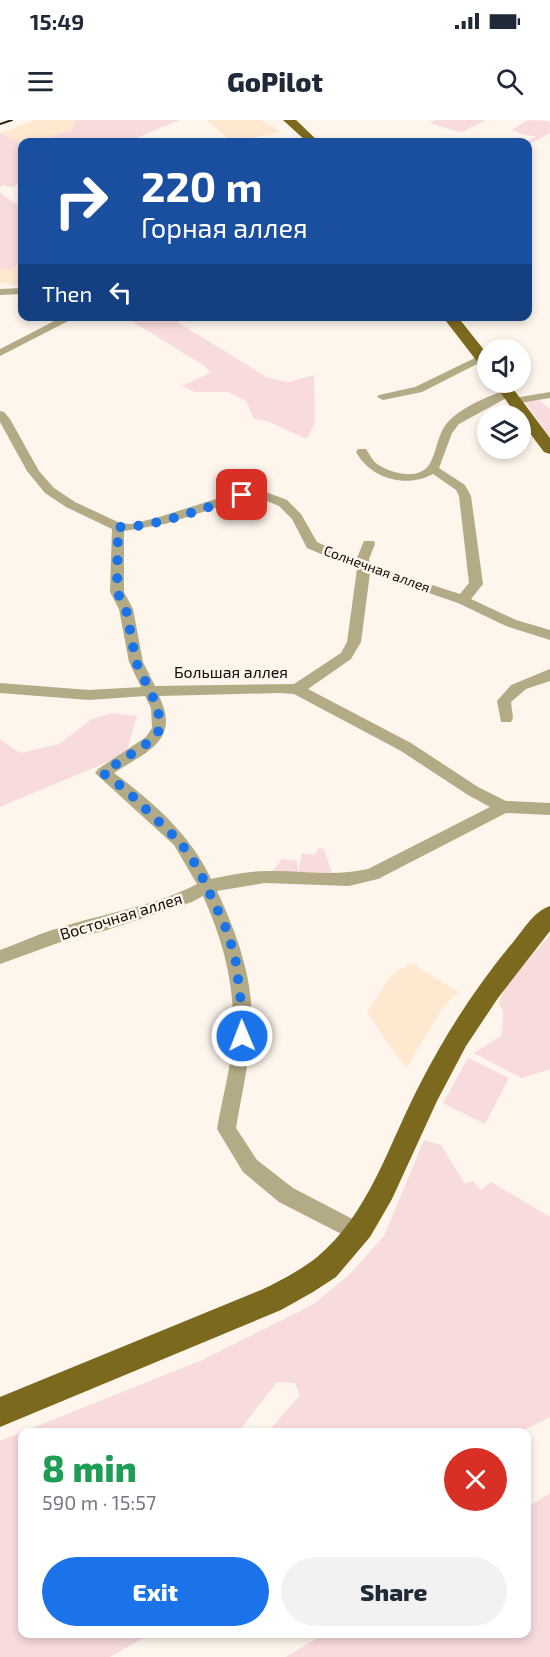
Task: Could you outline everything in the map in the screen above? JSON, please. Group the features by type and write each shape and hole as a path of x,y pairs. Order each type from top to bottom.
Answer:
{"main road":[{"path":"289,120 309,138"},
{"path":"453,321 477,353"},
{"path":"508,393 550,449"},
{"path":"0,1412 271,1300 296,1287 332,1262 359,1233 458,1038 490,988 550,915"}],"street":[{"path":"0,292 18,291"},
{"path":"0,353 63,321"},
{"path":"383,397 418,390 477,365"},
{"path":"362,453 369,464 386,473 422,476 433,469 451,425 505,393"},
{"path":"528,393 550,394"},
{"path":"0,414 14,432 33,472 45,488 57,498 118,527 117,592 126,609 136,662 152,691 158,708 160,729 151,741 103,773 126,790 180,842 198,868 225,926 235,956 242,1010 242,1036 226,1129 250,1166 286,1195 359,1233"},
{"path":"433,469 461,488 465,496 476,584 464,600"},
{"name":"Солнечная аллея","path":"118,527 130,528 160,521 242,495 258,494 283,503 297,517 312,545 349,562 364,565 464,600 511,623 550,635"},
{"path":"297,689 346,656 354,642 364,565 362,559 369,544"},
{"path":"506,718 504,701 514,687 543,679 550,674"},
{"name":"Большая аллея","path":"0,688 89,695 152,691 297,689 406,747 504,807"},
{"name":"Восточная аллея","path":"0,957 67,932 104,924 186,897 205,887 234,880 265,877 337,880 372,874 504,807 550,809"}],"shaded area":[{"path":"36,120 76,120 72,130 46,138 18,138 18,141 0,133"},
{"path":"76,120 180,120 136,138 46,138 72,130"},
{"path":"207,120 262,120 280,132 251,138 227,138"},
{"path":"435,120 486,120 459,132 430,123"},
{"path":"528,120 550,123 550,133 532,143 532,138 536,136 512,130"},
{"path":"0,133 18,141 18,184 12,187 3,185 0,188"},
{"path":"0,193 18,205 18,263 12,269 0,269"},
{"path":"18,263 18,287 0,282 0,269 12,269"},
{"path":"132,321 179,321 177,322 268,378 289,382 314,375 315,422 307,439 267,421 254,419 246,401 228,392 194,392 182,386 210,373 205,366"},
{"path":"539,400 550,409 550,437 531,410 531,405 525,402"},
{"path":"113,713 137,716 126,754 0,807 0,739 20,753 59,744 92,719"},
{"path":"319,848 324,849 333,876 271,874 282,859 297,861 298,873 302,853 314,855"},
{"path":"550,935 550,1069 521,1078 474,1053 502,1035 503,1012 499,1002 507,984"},
{"path":"411,963 458,992 442,1009 406,1068 367,1013 390,977"},
{"path":"468,1058 509,1078 485,1124 443,1103"},
{"path":"424,1140 441,1145 465,1184 473,1181 481,1190 491,1182 550,1217 550,1417 528,1428 271,1428 300,1395 295,1383 277,1382 241,1428 33,1428 200,1361 312,1305 349,1275 384,1236"},
{"path":"18,1434 18,1638 143,1638 110,1657 0,1657 0,1441"},
{"path":"550,1493 550,1657 286,1657 317,1638 531,1638 531,1505"}],"railway":[{"path":"0,124 12,120"}],"route":[{"path":"242,495 160,521 130,528 118,527 117,592 126,609 133,634 136,662 152,691 158,708 160,729 151,741 103,773 126,790 180,842 198,868 225,926 235,956 242,1010 242,1036"}]}
